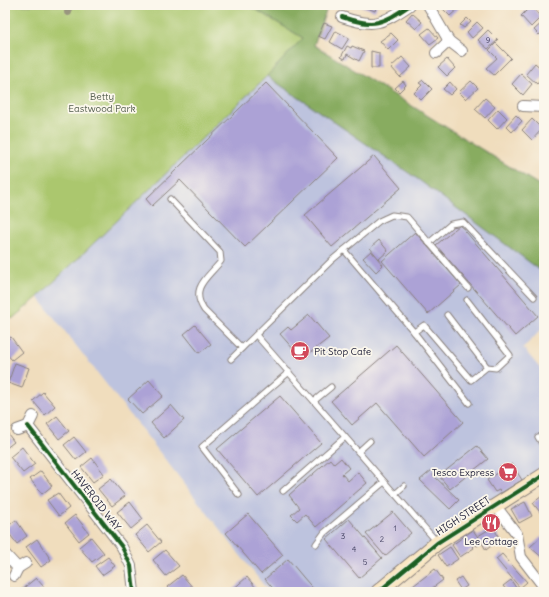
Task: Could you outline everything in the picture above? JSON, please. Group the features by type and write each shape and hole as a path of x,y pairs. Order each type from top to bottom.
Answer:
{"street":[{"path":"342,17 364,23 382,22 410,5"},
{"path":"428,5 449,41 462,51"},
{"path":"362,34 364,23"},
{"path":"436,53 449,41"},
{"path":"523,106 544,107"},
{"path":"17,430 28,426 33,416"},
{"name":"HAVEROID WAY","path":"28,426 122,546 131,566 134,592"},
{"name":"HIGH STREET","path":"378,592 437,543 544,475"},
{"path":"495,505 517,534 521,557 544,587"},
{"path":"5,554 20,569"}],"lane":[{"path":"170,199 220,252 221,261 201,285 198,294 199,304 242,348"},
{"path":"231,359 344,250 380,221 392,215 406,217 468,288"},
{"path":"429,243 451,224 463,222 534,297"},
{"path":"344,250 414,332 469,403"},
{"path":"414,332 424,325 471,380 487,367 496,368 510,355 467,300"},
{"path":"447,315 487,367"},
{"path":"256,335 437,543"},
{"path":"239,495 202,447 289,372"},
{"path":"314,402 331,387"},
{"path":"283,491 345,437"},
{"path":"538,437 544,447"},
{"path":"358,452 370,441"},
{"path":"316,544 324,533 384,482"},
{"path":"395,494 404,486"}],"shaded area":[{"path":"267,76 419,180 544,273 544,327 523,348 544,373 544,475 378,592 269,592 38,297"}],"green space":[{"name":"Betty Eastwood Park","path":"5,5 245,5 255,9 303,38 267,76 38,297 12,319 5,311"},
{"path":"244,5 328,5 314,45 544,188 544,273 419,180 267,76 303,38 255,9"}],"building":[{"path":"361,5 377,5 375,11"},
{"path":"447,5 458,5 460,7 450,16 443,9"},
{"path":"531,6 541,17 531,27 521,16"},
{"path":"412,13 422,22 416,29 406,20"},
{"path":"467,18 471,22 464,28 460,25"},
{"path":"544,21 544,30 539,35 534,30"},
{"path":"477,22 483,28 472,38 467,32"},
{"path":"324,23 332,26 325,39 318,36"},
{"path":"429,28 438,38 430,44 421,34"},
{"path":"488,30 498,40 488,49 478,40"},
{"path":"336,31 349,38 342,49 330,42"},
{"path":"391,33 398,40 388,50 380,41"},
{"path":"496,43 511,58 494,75 486,68 497,58 489,50"},
{"path":"347,46 351,48 352,46 364,51 359,61 347,54 345,59 341,57"},
{"path":"371,51 379,53 379,68 371,68"},
{"path":"402,57 411,67 400,77 391,67"},
{"path":"447,59 455,68 447,76 438,67"},
{"path":"535,63 544,71 544,76 537,84 526,74"},
{"path":"521,74 532,84 523,95 512,84"},
{"path":"423,80 432,89 421,100 414,93 422,85 419,83"},
{"path":"403,81 406,85 399,92 395,88"},
{"path":"471,81 478,88 466,99 459,92"},
{"path":"450,82 456,89 450,95 443,89"},
{"path":"266,83 338,158 245,247 180,180 152,206 146,199"},
{"path":"485,98 495,107 485,118 475,109"},
{"path":"498,109 507,118 497,129 488,120"},
{"path":"516,115 522,121 512,132 506,126"},
{"path":"532,119 542,129 532,140 522,130"},
{"path":"374,156 401,188 332,247 305,215"},
{"path":"460,225 538,316 515,336 436,245"},
{"path":"415,232 461,285 428,314 382,261"},
{"path":"379,240 388,251 379,259 370,248"},
{"path":"371,251 383,265 376,272 363,258"},
{"path":"309,315 329,338 302,359 280,334 288,327 291,330"},
{"path":"195,325 211,344 199,353 184,334"},
{"path":"11,337 22,352 12,360 5,352 5,341"},
{"path":"396,345 463,422 424,457 377,403 352,425 331,401"},
{"path":"15,363 29,368 22,388 8,383"},
{"path":"149,380 163,396 142,414 128,399"},
{"path":"43,392 55,406 45,415 33,401"},
{"path":"280,396 321,443 258,497 217,449"},
{"path":"171,405 184,420 164,438 151,423"},
{"path":"57,416 69,431 59,439 47,424"},
{"path":"5,430 14,442 5,449"},
{"path":"74,437 86,452 76,460 64,445"},
{"path":"477,446 488,459 450,489 439,476"},
{"path":"22,447 35,464 23,473 10,457"},
{"path":"92,458 104,474 93,482 81,467"},
{"path":"341,458 349,468 342,474 348,481 358,472 367,483 316,527 305,514 297,521 291,515 299,508 289,495 330,459 334,464"},
{"name":"Tesco Express","path":"512,464 522,480 501,493 499,490 495,492 487,480"},
{"path":"432,470 435,473 433,475 459,500 450,509 420,480"},
{"path":"41,471 52,486 42,494 30,479"},
{"path":"111,479 125,496 112,506 98,489"},
{"path":"58,493 69,508 59,516 47,500"},
{"path":"542,496 544,499 543,516 533,503"},
{"path":"130,502 143,519 131,529 117,512"},
{"path":"525,502 532,516 519,523 511,509"},
{"path":"393,512 411,533 385,556 366,534"},
{"path":"248,514 283,555 261,574 226,533"},
{"path":"75,515 89,533 79,541 65,523"},
{"path":"349,519 382,558 359,578 326,539"},
{"path":"16,520 27,536 17,544 5,528"},
{"path":"147,525 161,542 149,552 135,535"},
{"path":"493,527 500,539 486,550 478,536"},
{"path":"473,530 482,543 477,546 475,544 472,546 474,548 460,557 452,545"},
{"path":"91,537 104,553 92,562 79,547"},
{"path":"541,537 544,540 544,559 530,547"},
{"path":"37,539 51,560 41,567 26,547"},
{"path":"450,547 458,559 446,567 438,555"},
{"path":"165,550 179,566 166,576 153,560"},
{"path":"502,554 527,582 520,588 496,559"},
{"path":"108,557 115,566 102,575 95,566"},
{"path":"288,559 316,592 276,592 265,579"},
{"path":"435,569 443,580 427,592 409,592 411,591 409,589"},
{"path":"182,575 194,589 190,592 171,592 167,587"},
{"path":"247,577 256,588 250,592 231,592 231,591"},
{"path":"461,577 467,586 461,590 455,581"},
{"path":"36,578 44,587 38,592 23,592 21,590"},
{"path":"511,580 518,591 517,592 508,592 503,586"}],"cycle path":[{"path":"342,17 362,22 378,22 385,20 410,5"},
{"path":"28,426 122,547 131,566 134,592"},
{"path":"378,592 437,543 544,475"}],"place":[{"name":"Pit Stop Cafe","path":"300,351"},
{"name":"Tesco Express","path":"508,472"},
{"name":"Lee Cottage","path":"491,523"}]}
